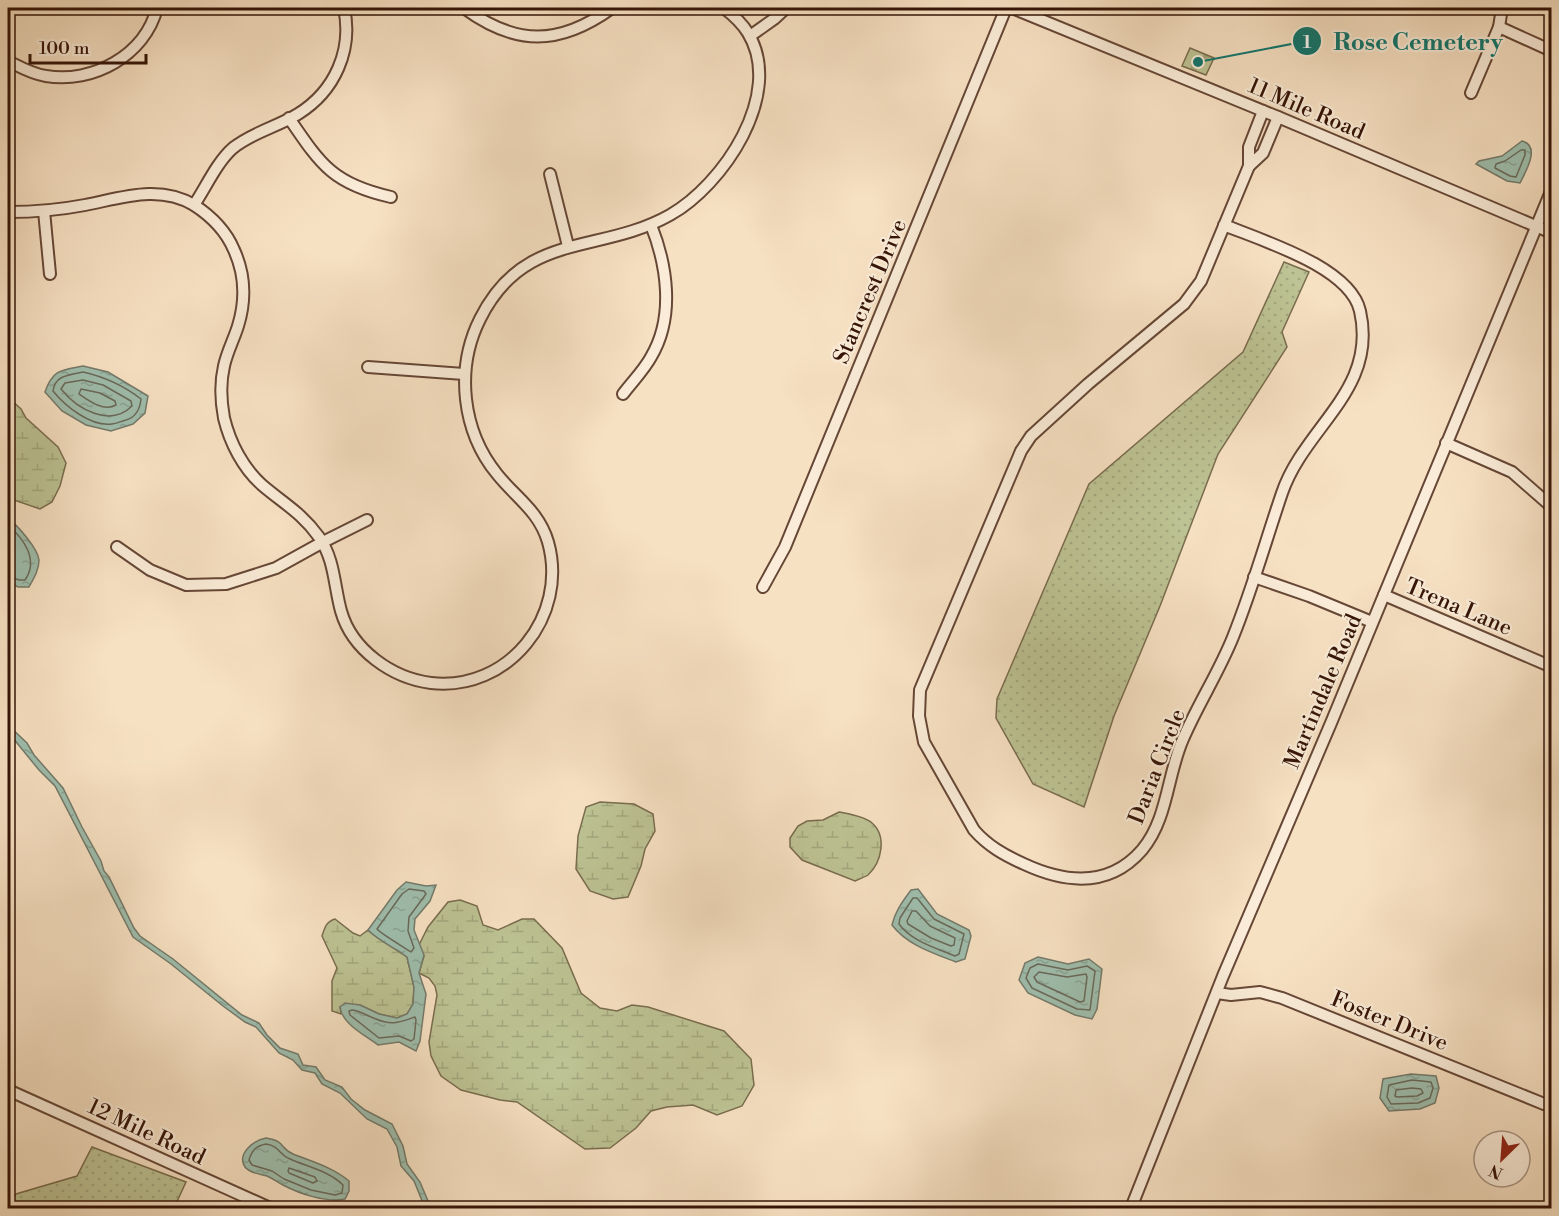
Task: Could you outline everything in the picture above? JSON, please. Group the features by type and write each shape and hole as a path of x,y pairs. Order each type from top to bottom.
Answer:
{"street":[{"path":"8,61 44,76 74,77 90,74 116,62 135,46 150,26 157,8"},
{"path":"194,205 231,150 249,137 289,118 310,105 322,94 334,78 342,60 346,40 344,8"},
{"path":"464,8 498,29 540,36 584,26 612,8"},
{"path":"8,212 44,211 88,205 138,194 171,196 194,205 207,214 226,235 242,271 242,307 222,378 222,405 231,439 240,459 253,476 301,515 323,542 334,573 340,610 351,633 370,655 397,673 419,681 438,683 470,680 484,676 507,663 527,644 543,619 553,574 548,544 536,517 526,503 496,473 484,456 471,424 464,374 475,328 491,300 513,276 541,256 568,246 651,225 685,206 718,175 737,146 751,113 758,86 756,54 750,36 724,8"},
{"path":"750,36 786,8"},
{"name":"Stancrest Drive","path":"763,587 785,547 1006,8"},
{"name":"11 Mile Road","path":"1012,8 1278,117 1551,233"},
{"path":"1472,93 1499,27 1502,8"},
{"path":"1499,27 1551,51"},
{"name":"Daria Circle","path":"1224,225 1317,264 1343,282 1360,309 1363,340 1361,362 1352,383 1287,477 1231,642 1183,739 1157,826 1141,851 1131,861 1108,873 1090,878 1070,879 1050,875 999,852 974,830 924,742 919,716 920,690 1021,451 1031,436 1088,384 1184,304 1201,281 1224,225 1249,166 1249,147 1263,111"},
{"name":"Daria Circle","path":"1249,166 1263,153 1278,117"},
{"path":"289,118 315,155 342,180 365,191 392,197"},
{"path":"550,174 568,246"},
{"name":"Martindale Road","path":"1131,1209 1217,993 1551,189"},
{"path":"44,211 50,274"},
{"path":"623,394 652,357 662,333 665,268 651,225"},
{"path":"368,367 464,374"},
{"path":"1446,443 1512,472 1551,507"},
{"path":"117,547 150,570 186,585 226,584 276,568 367,520"},
{"path":"1254,577 1372,622"},
{"name":"Trena Lane","path":"1384,595 1551,667"},
{"name":"Foster Drive","path":"1217,993 1231,995 1260,992 1282,998 1544,1104"},
{"name":"12 Mile Road","path":"8,1090 270,1209"}],"green space":[{"path":"1190,48 1214,58 1206,75 1182,66"},
{"path":"1284,262 1309,272 1282,332 1287,347 1218,454 1160,606 1114,716 1084,807 1033,784 996,718 997,699 1089,484 1243,352"},
{"path":"8,397 21,409 26,418 58,447 66,463 60,486 52,502 40,509 8,498"},
{"path":"600,802 634,804 653,814 655,831 645,849 641,866 628,897 613,899 590,891 576,869 578,836 586,807"},
{"path":"839,812 869,821 877,828 880,835 881,849 877,863 868,875 855,881 802,860 790,847 790,838 798,826 807,821 823,820"},
{"path":"460,900 477,906 483,925 498,930 522,919 534,919 562,948 581,993 600,1008 617,1011 632,1005 648,1007 724,1031 751,1059 754,1085 742,1106 717,1115 693,1105 651,1111 636,1128 610,1148 585,1149 517,1102 461,1090 441,1076 431,1056 429,1042 437,995 435,986 429,978 419,973 424,956 419,945 428,927 448,902"},
{"path":"335,919 360,936 368,930 407,957 414,987 413,1005 407,1014 397,1018 379,1014 360,1005 340,1007 341,1014 332,1011 332,981 337,968 322,936 328,923"},
{"path":"92,1147 186,1182 174,1208 8,1208 16,1194 77,1176"}],"water":[{"path":"1522,141 1531,148 1531,153 1520,183 1507,181 1476,164 1479,161 1502,156"},
{"path":"83,366 108,372 148,396 145,413 133,424 111,431 86,425 62,411 45,392 48,384 59,372"},
{"path":"8,519 26,537 38,555 38,567 29,587 18,587 8,581"},
{"path":"8,725 27,743 34,755 63,788 104,871 140,936 173,959 242,1015 259,1023 280,1048 298,1054 303,1065 316,1067 325,1080 342,1087 351,1099 365,1110 392,1124 403,1146 407,1164 420,1182 431,1208 425,1208 414,1181 401,1166 397,1147 387,1129 367,1119 340,1093 322,1084 315,1073 302,1070 293,1060 279,1053 256,1027 223,1006 133,937 55,786 8,732"},
{"path":"406,882 426,886 436,885 430,901 415,919 414,930 424,955 419,973 426,994 420,1041 416,1051 399,1042 378,1045 349,1024 340,1007 345,1003 360,1005 379,1014 397,1018 407,1014 413,1004 414,987 407,957 368,930 397,890"},
{"path":"918,889 937,914 969,930 971,936 965,959 956,962 921,948 905,938 892,925 905,898 911,890"},
{"path":"1038,957 1068,964 1089,959 1102,969 1097,1009 1092,1019 1075,1015 1028,993 1019,980 1025,963"},
{"path":"1411,1074 1436,1076 1439,1088 1435,1103 1420,1109 1389,1111 1380,1098 1383,1079"},
{"path":"266,1138 277,1141 289,1152 343,1176 349,1181 349,1191 345,1199 322,1199 305,1194 247,1169 243,1162 245,1152 252,1144"}],"place":[{"name":"Rose Cemetery","path":"1198,62"}]}
